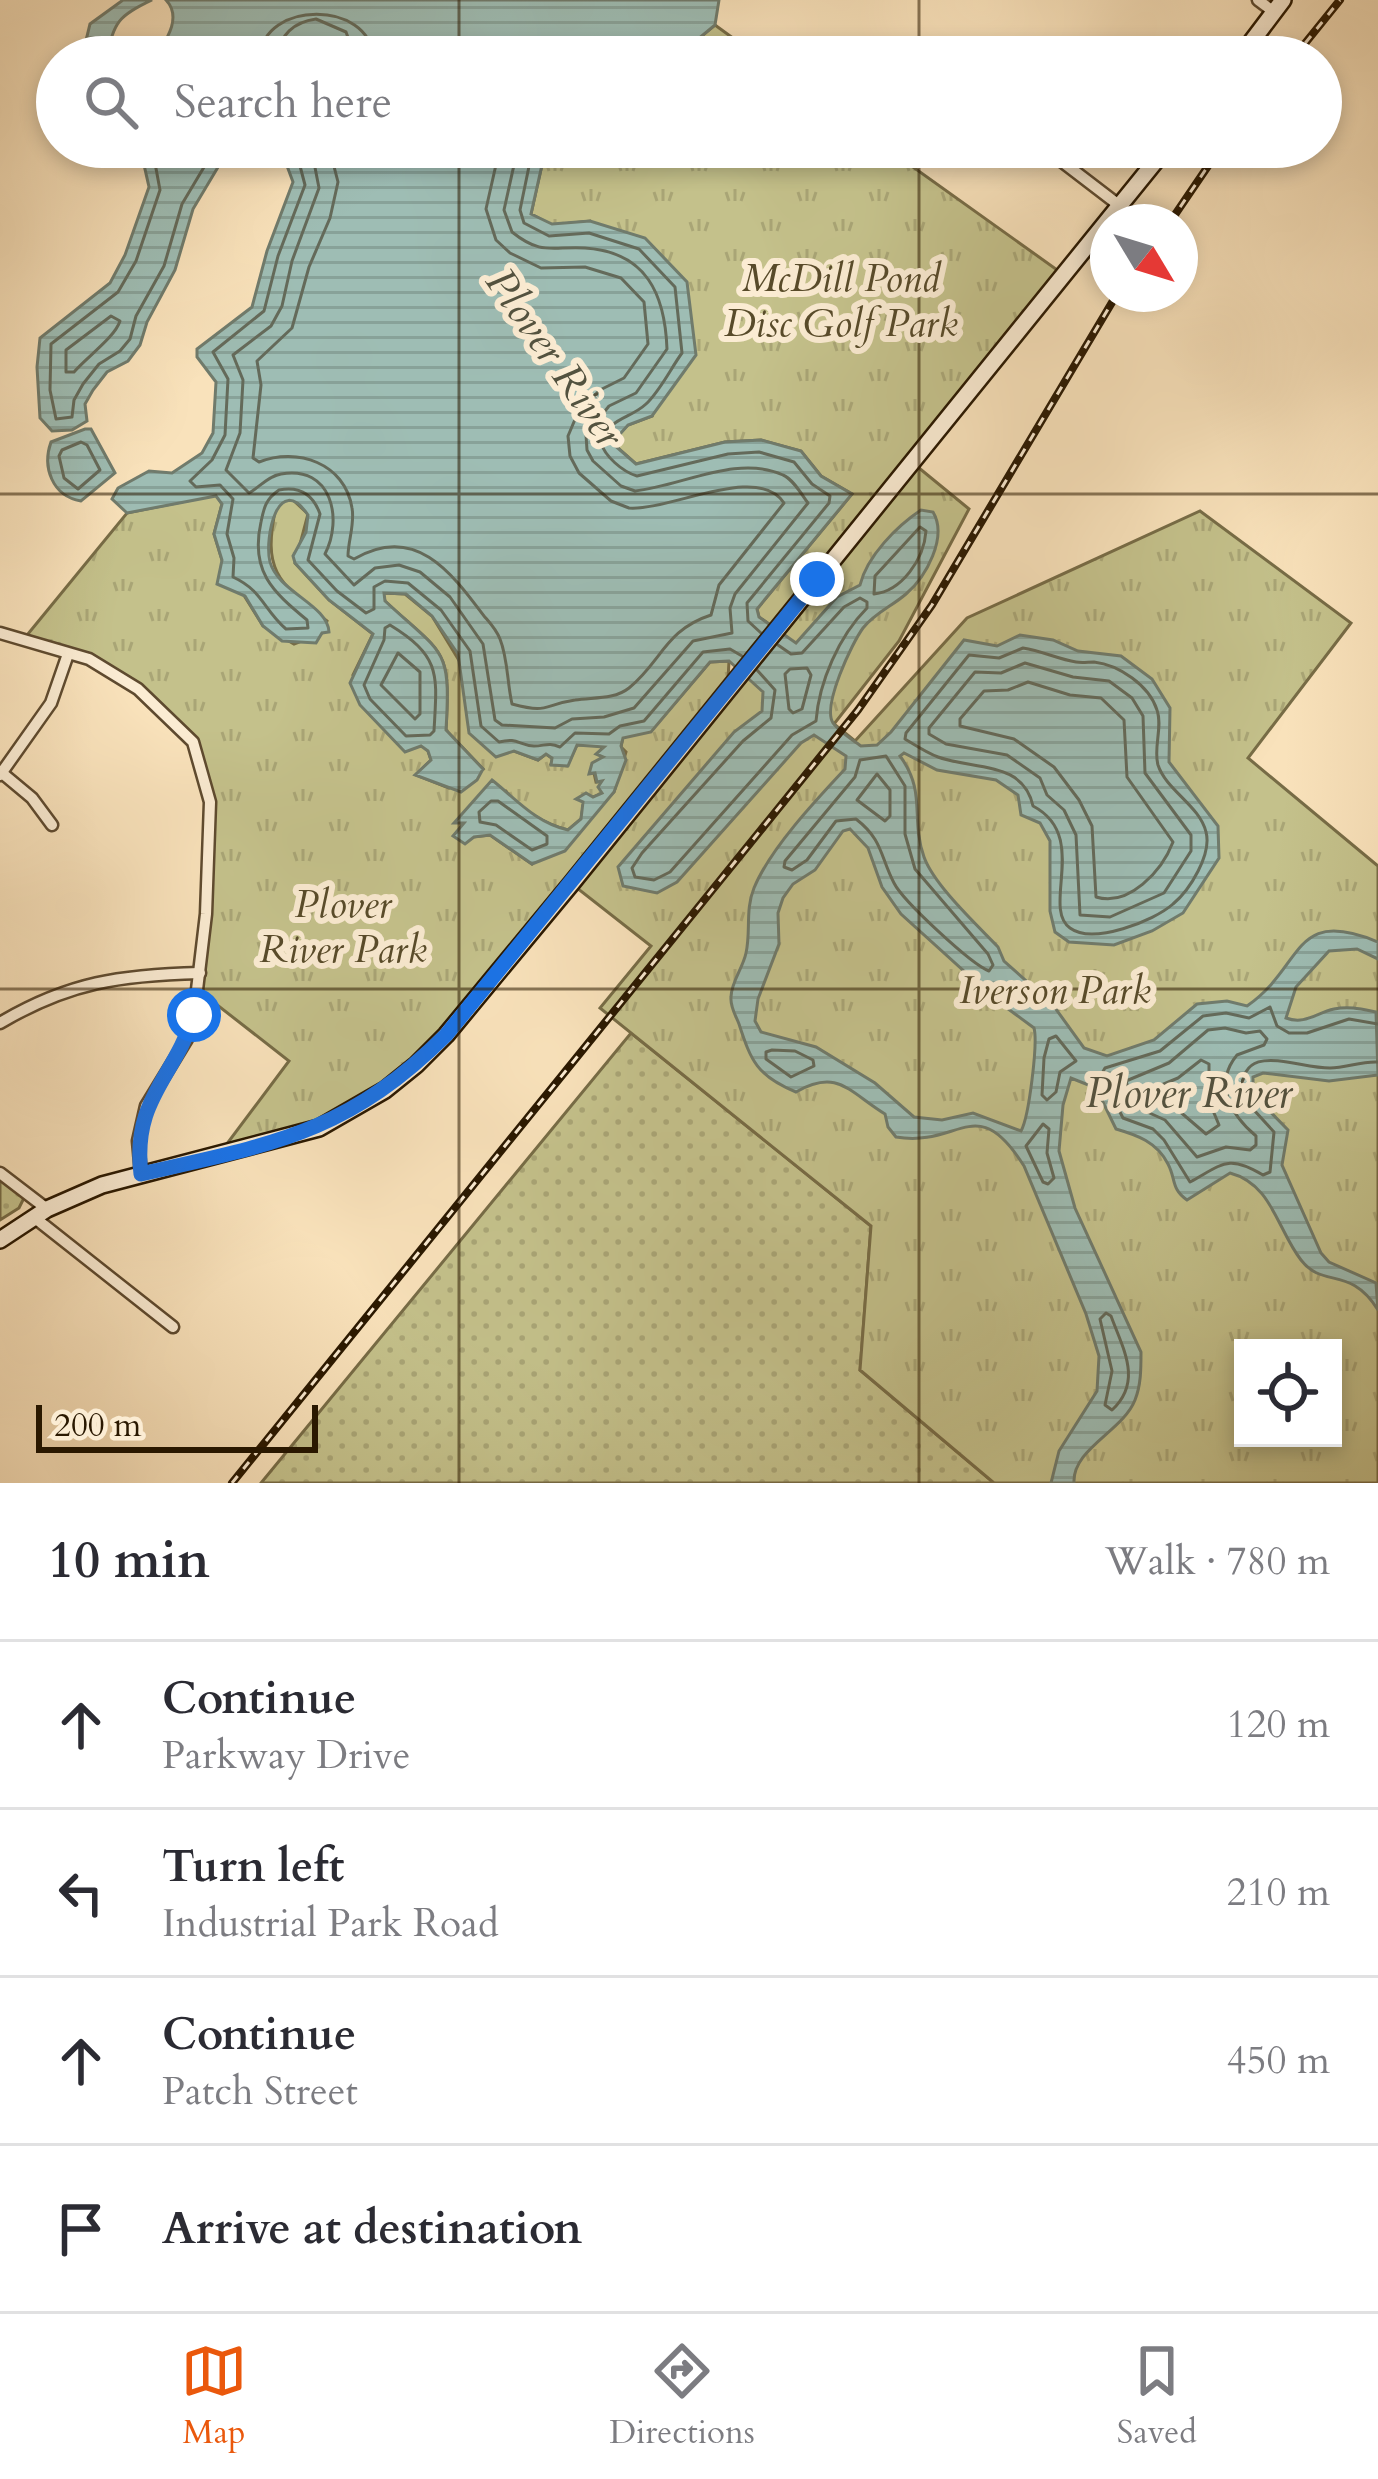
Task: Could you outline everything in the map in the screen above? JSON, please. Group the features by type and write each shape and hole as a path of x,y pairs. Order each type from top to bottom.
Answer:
{"street":[{"path":"1256,36 1279,6 1258,0"},
{"path":"1070,168 1117,204"},
{"path":"1122,204 1150,168"},
{"path":"0,1240 41,1213 102,1185 319,1128 385,1090 416,1065 461,1017 1090,243"},
{"path":"0,633 106,666 122,677 194,742 211,802 200,973 187,1040 146,1106 138,1141 141,1174"},
{"path":"52,825 32,798 1,774 51,703 68,654"},
{"path":"0,1023 54,993 93,982 133,974 200,973"},
{"path":"0,1173 173,1327"}],"green space":[{"path":"715,25 730,36 702,36"},
{"name":"Iverson Park","path":"541,168 914,168 1060,272 908,459 969,509 899,641 834,724 855,741 967,618 1200,511 1351,623 1248,758 1378,866 1378,1483 994,1483 860,1370 871,1226 600,1008 651,946 572,884 446,1035 352,1111 217,1157 289,1061 198,990 210,802 194,742 106,666 23,640 127,513 216,495 222,504 214,534 222,560 263,626 294,644 322,633 327,621 286,585 273,561 276,507 293,500 308,514 295,563 329,600 373,634 353,675 428,751 431,760 416,775 449,788 483,769 446,730 447,682 439,655 385,601 383,593 405,594 432,616 514,751 538,760 546,754 553,759 551,764 567,766 577,745 601,745 603,757 593,769 596,782 602,781 602,793 584,801 581,819 568,830 534,815 506,791 483,792 457,821 473,837 490,835 532,864 614,792 626,752 621,747 623,737 651,731 710,662 729,661 728,679 772,626 759,617 757,609 852,494 821,476 801,451 761,440 725,442 636,464 611,442 628,425 652,416 590,221 552,225 531,214"},
{"path":"631,1033 871,1226 860,1370 994,1483 261,1483"},
{"path":"0,1178 24,1198 19,1208 0,1220"}],"water":[{"path":"123,0 152,0 119,21 112,36 87,36 90,24"},
{"path":"166,0 719,0 715,25 702,36 168,36 171,7"},
{"path":"145,168 217,168 193,209 175,270 140,345 93,390 85,404 87,421 72,430 52,431 40,418 40,338 110,283 149,187"},
{"name":"Plover River","path":"288,168 541,168 531,214 552,224 590,221 645,238 687,282 696,355 652,416 628,425 612,443 636,464 725,442 761,440 801,451 821,476 852,494 757,609 759,617 796,643 837,597 860,585 869,563 893,533 921,510 933,512 936,544 921,578 863,628 846,660 831,715 842,732 861,746 877,745 964,640 997,646 1020,635 1053,640 1078,651 1121,656 1152,679 1170,708 1169,762 1218,826 1219,858 1183,913 1114,945 1069,942 1055,932 1050,911 1050,841 1040,823 1021,815 1018,795 996,780 937,770 904,753 900,756 916,794 924,857 946,892 998,947 1004,961 1053,1005 1084,1048 1107,1056 1154,1040 1197,1004 1227,1001 1247,1006 1314,936 1329,931 1378,942 1378,959 1357,949 1329,951 1296,987 1286,1018 1305,1019 1345,1008 1376,1012 1378,1075 1329,1081 1263,1073 1253,1077 1253,1094 1288,1130 1282,1165 1321,1253 1329,1262 1376,1283 1378,1310 1357,1287 1309,1269 1265,1197 1244,1179 1230,1173 1187,1200 1178,1192 1158,1150 1116,1129 1096,1088 1071,1078 1059,1151 1075,1208 1141,1352 1141,1371 1129,1411 1081,1460 1074,1483 1051,1483 1059,1451 1097,1391 1099,1356 1024,1166 1007,1143 979,1126 918,1138 896,1137 885,1114 843,1086 823,1082 796,1092 783,1086 757,1066 732,1008 732,991 746,953 754,888 782,842 845,769 846,756 814,735 801,743 677,882 657,893 623,886 618,867 734,732 762,711 763,692 729,661 710,662 651,732 623,738 626,760 614,792 565,851 532,864 490,835 465,844 453,836 464,823 454,823 492,780 536,816 568,830 581,819 583,802 576,799 602,793 598,787 602,781 597,782 595,773 589,774 592,763 603,757 596,754 604,747 577,745 568,766 551,765 552,758 546,754 538,760 514,751 496,757 469,733 458,654 432,616 406,594 384,593 385,601 440,655 447,682 446,730 483,769 461,792 415,775 431,760 428,751 421,746 405,752 360,705 350,683 373,634 329,600 295,563 293,556 306,532 308,515 298,503 289,500 276,513 269,538 270,562 282,582 327,622 329,632 322,633 316,643 282,641 263,626 245,596 217,584 222,560 214,534 222,504 216,496 127,513 112,499 118,488 149,471 172,473 202,453 213,433 216,382 197,357 197,349 252,307 293,182","holes":["850,829 868,848 882,887 901,914 1034,1028 1032,1080 1021,1131 973,1113 942,1120 914,1117 875,1083 816,1047 761,1032 755,1021 758,999 779,944 778,913 793,884 815,870 843,831"]},
{"path":"91,429 115,473 81,501 56,487 48,461 51,442"}],"railway":[{"path":"1311,36 1340,0"},
{"path":"1182,204 1207,168"},
{"path":"232,1483 858,710 932,605 1106,312"}],"route":[{"path":"194,1015 187,1040 146,1106 138,1141 141,1174 319,1128 385,1090 446,1035 817,579"}],"park label":[{"name":"McDill Pond Disc Golf Park","path":"841,300"},
{"name":"Plover River Park","path":"343,926"}]}
